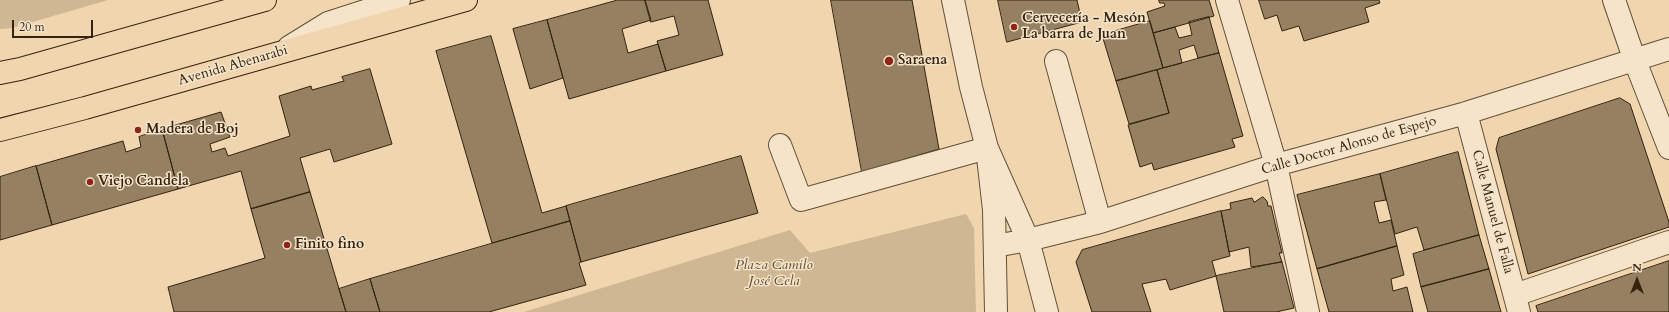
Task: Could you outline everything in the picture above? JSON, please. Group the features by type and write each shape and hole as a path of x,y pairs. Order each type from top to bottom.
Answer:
{"main road":[{"path":"0,73 20,69 266,0"},
{"name":"Avenida Abenarabi","path":"0,130 277,54 466,0"}],"street":[{"path":"277,54 328,23 399,0"},
{"path":"953,0 971,87 987,148 992,187 996,312"},
{"path":"1226,0 1276,165 1308,312"},
{"path":"1614,0 1635,61 1669,148"},
{"name":"Calle Doctor Alonso de Espejo","path":"995,246 1028,240 1100,222 1276,165 1466,113 1635,61 1669,49"},
{"path":"1056,61 1100,222"},
{"name":"Calle Manuel de Falla","path":"1466,113 1517,304"},
{"path":"780,145 801,200 987,148"},
{"path":"987,148 1028,240 1047,312"},
{"path":"1517,304 1669,242"}],"green space":[{"path":"0,0 108,0 12,28 0,29"},
{"name":"Plaza Camilo José Cela","path":"966,214 974,228 976,312 524,312 790,230 810,253"}],"building":[{"path":"618,0 645,0 651,20 622,29 628,53 658,44 666,71 569,99 547,20"},
{"path":"645,0 708,0 723,55 666,71 657,41 679,35 674,16 651,22"},
{"path":"831,0 912,0 939,149 862,172"},
{"path":"998,0 1077,0 1082,22 1007,42"},
{"path":"1159,0 1209,0 1214,16 1153,33 1147,12 1165,6 1164,3 1160,3"},
{"path":"1259,0 1379,0 1380,3 1365,8 1369,22 1304,41 1299,26 1282,31 1277,15 1265,19"},
{"path":"1209,17 1219,53 1198,58 1194,45 1179,50 1182,63 1163,68 1153,33 1175,27 1179,38 1192,35 1189,22"},
{"path":"547,20 563,78 530,89 513,29"},
{"path":"1150,21 1163,68 1116,81 1102,35"},
{"path":"491,36 542,213 566,206 570,221 492,243 436,51"},
{"path":"1219,53 1243,136 1232,139 1235,147 1154,170 1152,163 1140,167 1128,125 1169,113 1157,70"},
{"path":"370,69 392,144 334,162 330,149 300,158 310,192 251,209 241,171 178,189 162,129 221,112 230,137 210,144 212,152 225,148 228,156 290,136 279,96 311,86 312,90 344,81 342,77"},
{"path":"1157,70 1169,113 1129,124 1116,81"},
{"path":"1620,98 1630,104 1669,222 1669,227 1528,274 1496,149 1499,138"},
{"path":"162,129 178,189 52,225 36,166 123,141 126,152 141,147 139,137"},
{"path":"1458,152 1479,235 1424,250 1417,227 1395,234 1380,174"},
{"path":"741,156 758,213 581,262 566,206"},
{"path":"36,166 52,225 0,240 0,177"},
{"path":"1380,174 1386,200 1374,202 1379,223 1391,220 1397,246 1317,269 1297,195"},
{"path":"310,192 346,312 174,312 168,287 265,258 251,209"},
{"path":"1263,197 1267,201 1268,206 1271,206 1282,253 1279,253 1282,262 1251,267 1249,247 1229,252 1221,211 1231,209 1230,203 1252,198 1254,202"},
{"path":"1221,211 1230,256 1212,261 1216,276 1170,290 1166,279 1142,284 1151,312 1092,312 1076,262 1082,250"},
{"path":"570,221 581,262 579,263 586,285 489,312 380,312 370,279"},
{"path":"1479,235 1489,269 1421,287 1413,254"},
{"path":"1397,246 1404,275 1391,279 1393,291 1407,287 1413,312 1329,312 1317,269"},
{"path":"1669,261 1669,312 1538,312 1536,306"},
{"path":"1282,262 1294,308 1276,312 1224,312 1216,276"},
{"path":"1489,269 1501,312 1428,312 1421,287"},
{"path":"370,279 380,312 346,312 339,289"}],"place":[{"name":"Cervecería - Mesón La barra de Juan","path":"1014,27"},
{"name":"Saraena","path":"889,61"},
{"name":"Madera de Boj","path":"138,130"},
{"name":"Viejo Candela","path":"90,182"},
{"name":"Finito fino","path":"287,245"}]}
